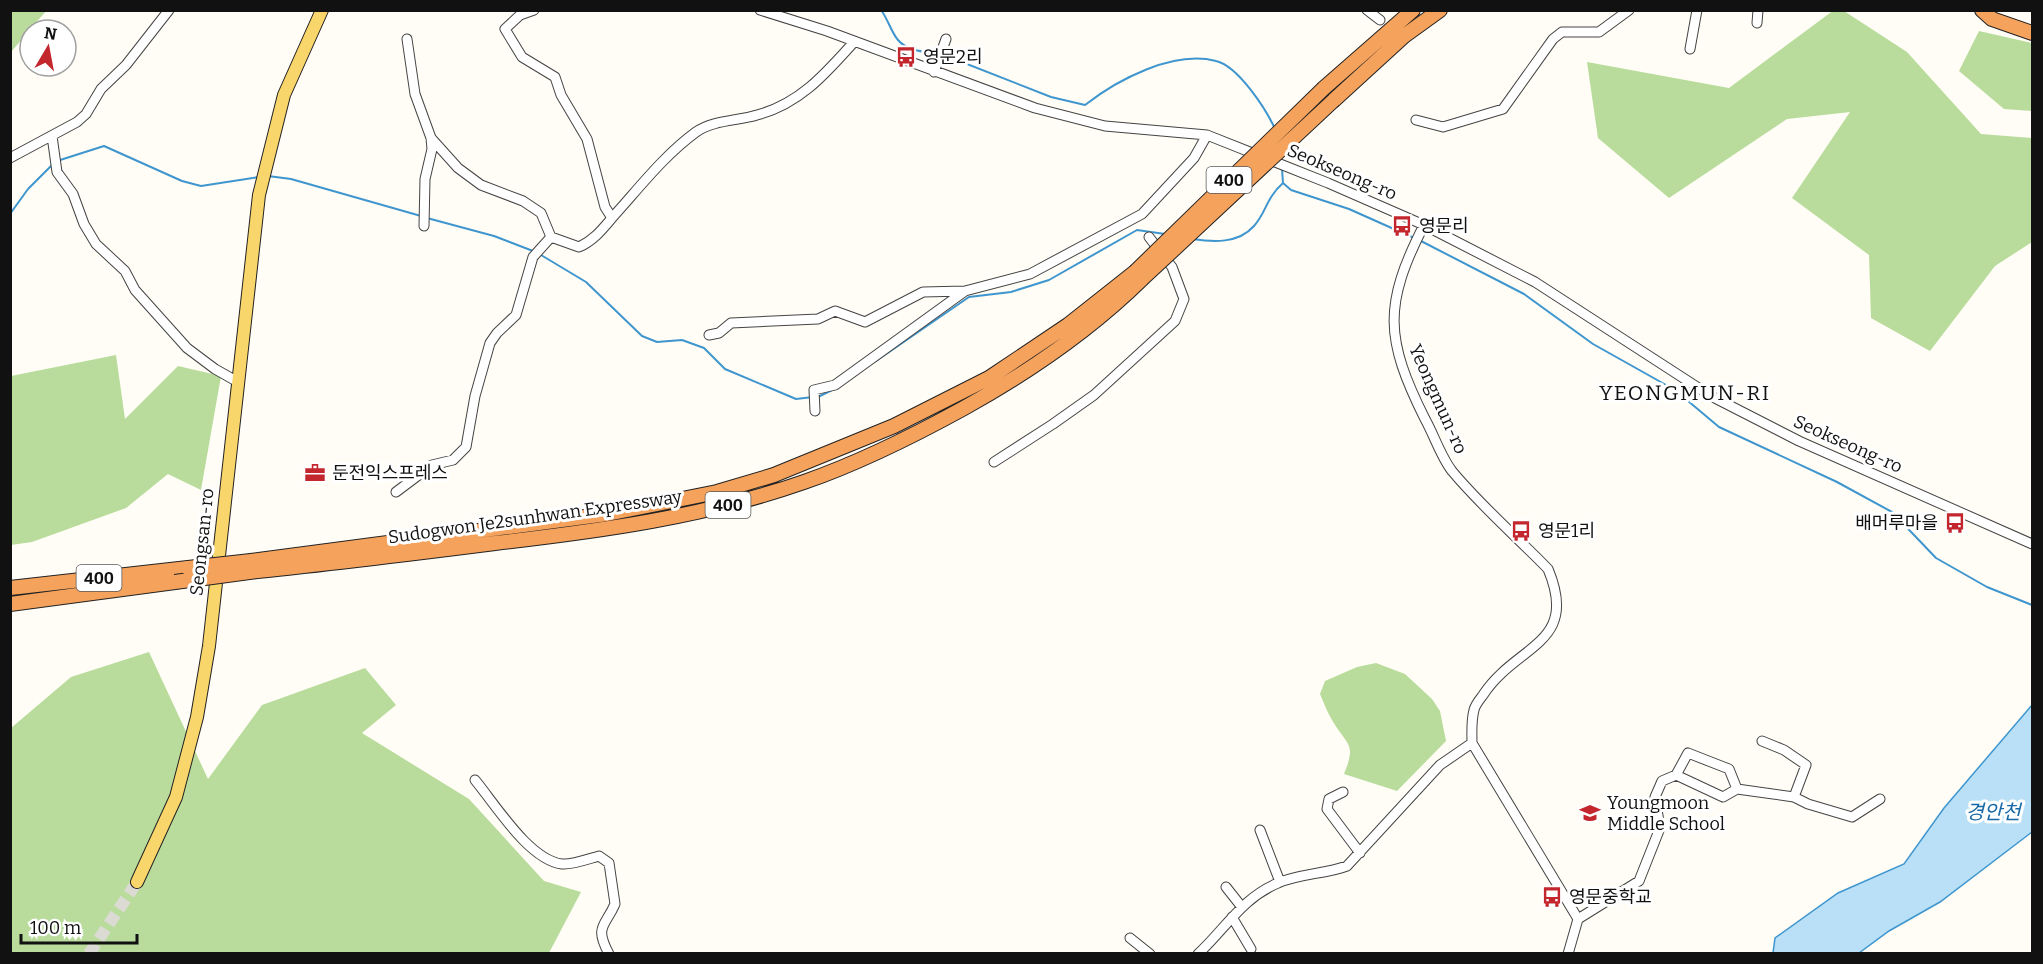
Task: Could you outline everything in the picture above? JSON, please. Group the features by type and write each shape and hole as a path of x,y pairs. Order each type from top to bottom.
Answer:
{"highway":[{"name":"Sudogwon Je2sunhwan Expressway","path":"1138,276 1324,88 1413,10"},
{"name":"Sudogwon Je2sunhwan Expressway","path":"10,604 175,582 254,566 607,514 717,492 774,475 894,426 989,378 1138,276 1404,36 1440,10"},
{"path":"1982,10 1992,19 2032,33"},
{"path":"1995,10 1999,15 2032,25"},
{"name":"Sudogwon Je2sunhwan Expressway","path":"10,588 188,568 254,566"}],"main road":[{"name":"Seongsan-ro","path":"137,882 176,797 197,717 209,646 259,195 284,95 322,10"}],"street":[{"path":"10,158 52,136 86,114 101,89 126,65 169,10"},
{"path":"534,10 520,15 505,29 522,57 555,77 561,95 587,139 605,207 612,218"},
{"name":"Seokseong-ro","path":"760,10 1035,108 1105,126 1207,135 1288,167 1535,282 1711,396 1799,441 2032,544"},
{"path":"1367,10 1380,20"},
{"path":"1416,120 1443,127 1503,110 1553,39 1562,32 1599,32 1629,10"},
{"path":"1690,49 1697,10"},
{"path":"1757,23 1758,10"},
{"path":"407,39 415,94 431,138 432,149 425,179 425,220"},
{"path":"934,72 946,39"},
{"path":"550,237 579,247 589,243 666,157 698,131 720,123 758,115 792,102 816,83 854,42"},
{"path":"709,335 719,333 731,323 818,319 836,311 865,322 923,292 965,291 1030,274 1142,214 1194,158 1207,135"},
{"path":"52,136 57,155 57,169 73,194 84,224 96,244 126,271 135,290 187,348 215,369 238,382"},
{"path":"431,138 458,168 481,185 523,201 541,213 550,237"},
{"name":"Yeongmun-ro","path":"1422,229 1399,282 1394,332 1396,351 1421,411 1451,470 1548,569 1557,590 1558,614 1547,636 1492,681 1474,709 1472,743"},
{"path":"396,492 432,465 453,460 466,447 475,396 490,343 496,333 516,315 533,257 550,237"},
{"path":"994,462 1094,395 1175,321 1184,299 1172,267 1149,237"},
{"path":"815,408 814,390 834,385 965,291"},
{"path":"1762,741 1784,750 1806,765 1794,796"},
{"path":"1198,954 1241,906 1280,882 1326,873 1347,866 1440,765 1472,743 1578,920"},
{"path":"1568,954 1578,920 1639,882 1660,828 1655,797 1662,781 1676,775 1688,753 1729,769 1737,789"},
{"path":"1676,775 1724,796 1737,789 1794,796 1808,804 1852,817 1880,799"},
{"path":"475,780 519,836 538,855 562,864 599,856 609,863 615,904 604,921 602,931 603,942 609,954"},
{"path":"1344,792 1329,799 1327,809 1360,853"},
{"path":"1260,830 1280,882"},
{"path":"1226,887 1241,906"},
{"path":"1232,917 1251,949"},
{"path":"1130,938 1150,954"}],"green space":[{"path":"1834,10 1844,11 1907,52 1981,134 2032,138 2032,242 1995,266 1930,351 1871,318 1869,255 1792,198 1850,112 1787,119 1669,198 1598,138 1587,62 1729,88"},
{"path":"10,11 46,11 40,18 18,18 18,44 11,52"},
{"path":"1979,31 2032,43 2032,111 2004,109 1959,71"},
{"path":"116,355 125,419 178,366 221,376 201,490 168,474 126,508 32,542 11,545 11,376"},
{"path":"149,652 208,779 262,705 365,668 396,705 362,733 469,799 544,881 581,892 549,953 11,954 11,728 71,677"},
{"path":"1376,663 1405,674 1432,699 1440,711 1446,741 1397,791 1344,774 1350,750 1330,717 1320,694 1325,681 1357,667"}],"water":[{"name":"경안천","path":"2032,705 2032,832 1940,902 1889,931 1859,953 1773,953 1775,938 1838,893 1904,864 1944,808"}],"waterway":[{"path":"881,10 902,44 906,47 938,54"},
{"path":"944,55 1051,97 1085,105 1129,77 1164,63 1199,59 1216,61 1242,79 1275,129"},
{"path":"57,161 104,146 182,181 201,186 259,177"},
{"path":"10,214 28,189 53,164"},
{"path":"1282,169 1283,183 1291,190 1349,209 1414,238"},
{"path":"268,176 291,179 421,216"},
{"path":"1192,239 1225,240 1248,232 1283,183"},
{"path":"427,218 494,236 533,251"},
{"path":"876,361 969,297 1011,292 1049,280 1137,230 1165,234"},
{"path":"1419,240 1524,294 1593,344 1675,390 1719,427 1837,482 1892,512 1936,558 1987,587 2032,605"},
{"path":"541,255 586,282 642,336 657,342 682,340 704,348 725,369 796,399 813,397"},
{"path":"818,397 834,389"}],"tunnel":[{"path":"89,954 137,882"}],"place":[{"name":"영문2리","path":"906,57"},
{"name":"영문리","path":"1402,226"},
{"name":"둔전익스프레스","path":"315,473"},
{"name":"배머루마을","path":"1955,523"},
{"name":"영문1리","path":"1521,531"},
{"name":"Youngmoon Middle School","path":"1590,813"},
{"name":"영문중학교","path":"1552,897"}],"district":[{"name":"YEONGMUN-RI","path":"1685,393"}]}
